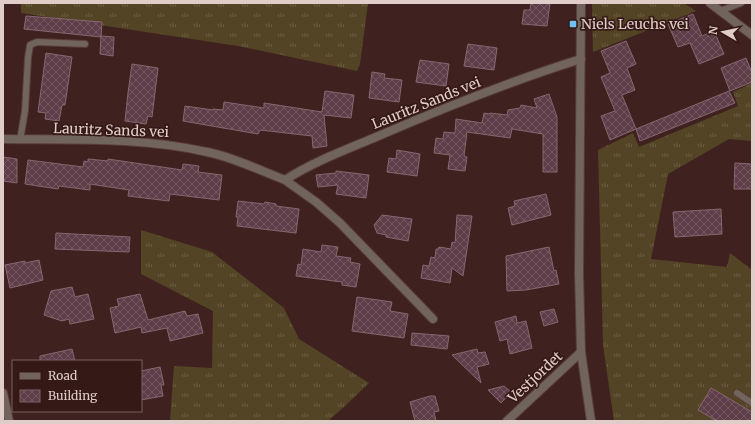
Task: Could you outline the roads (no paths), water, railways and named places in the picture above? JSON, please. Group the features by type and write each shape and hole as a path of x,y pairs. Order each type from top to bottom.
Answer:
{"street":[{"path":"580,3 581,59 579,274 581,352 591,421"},
{"path":"710,3 752,35"},
{"name":"Lauritz Sands vei","path":"285,180 300,170 466,100 549,69 581,59"},
{"name":"Lauritz Sands vei","path":"3,139 115,141 180,146 209,152 285,180 316,202 340,223 433,319"},
{"name":"Vestjordet","path":"507,421 581,352"},
{"path":"3,393 8,421"}],"lane":[{"path":"720,11 741,3"},
{"path":"20,140 25,111 30,45 37,42 85,44"},
{"path":"737,393 752,403"}],"place":[{"name":"Niels Leuchs vei","path":"573,24"}]}
